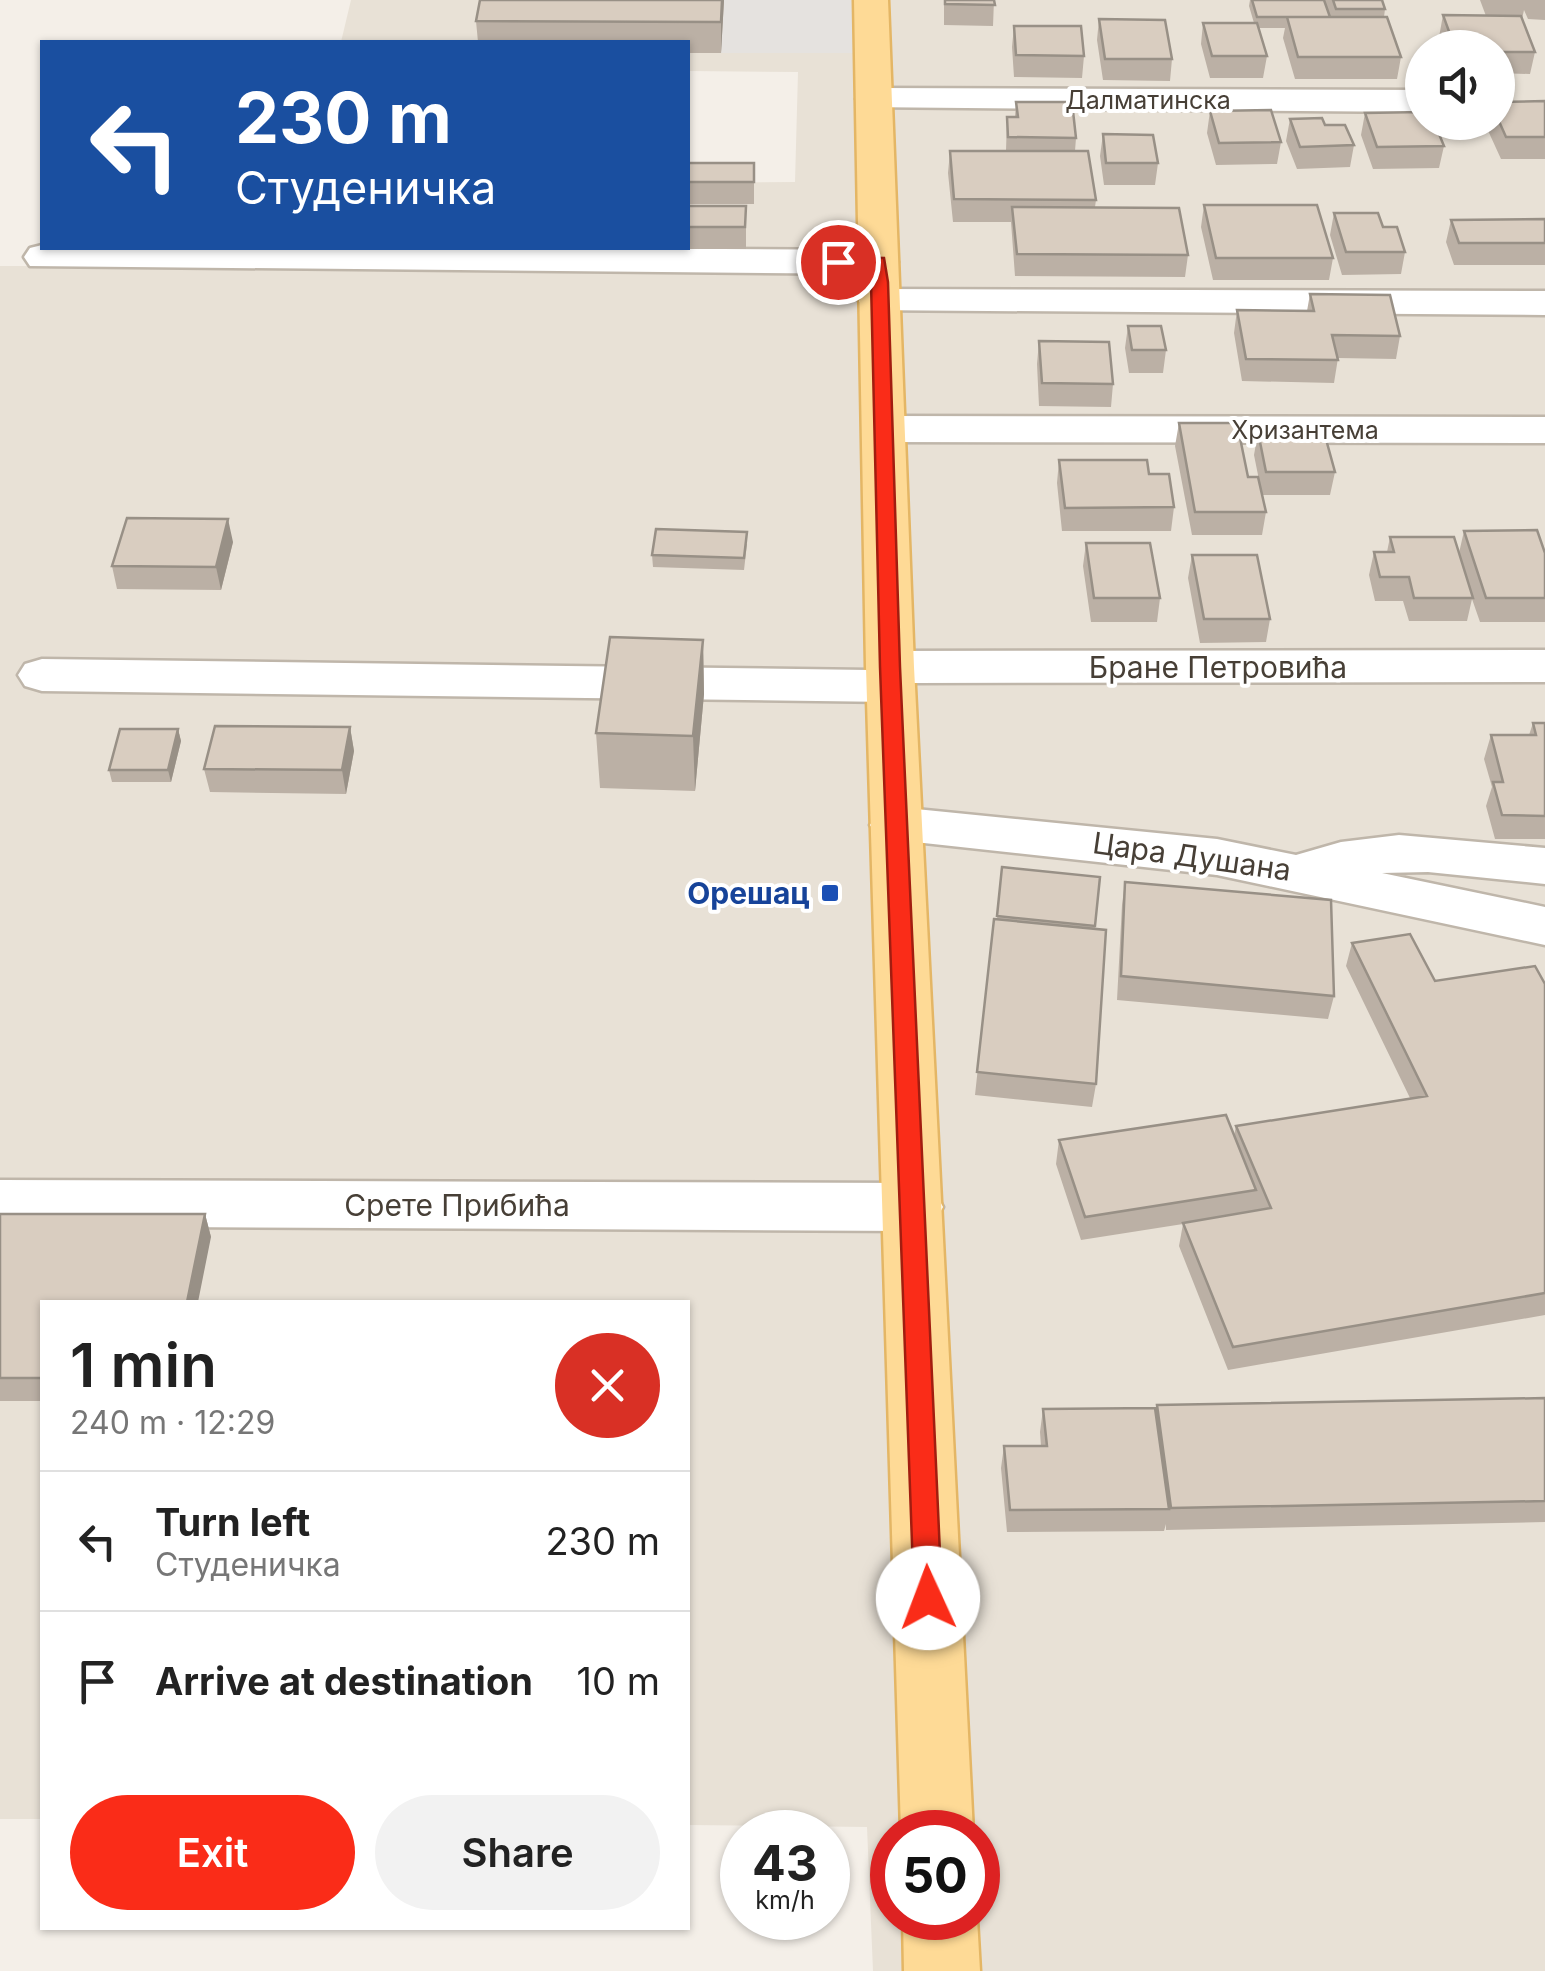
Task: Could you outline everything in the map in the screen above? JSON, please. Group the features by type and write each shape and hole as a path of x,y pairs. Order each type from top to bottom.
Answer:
{"main road":[{"path":"871,0 896,825 936,1810"},
{"path":"941,1940 942,1971"}],"street":[{"name":"Далматинска","path":"874,100 1405,102"},
{"path":"44,256 1545,303"},
{"name":"Хризантема","path":"885,429 1545,430"},
{"name":"Бране Петровића","path":"42,675 891,676 1545,666"},
{"name":"Цара Душана","path":"896,825 1118,844 1300,873 1346,856 1373,853 1417,852 1545,866"},
{"path":"1300,873 1545,926"},
{"name":"Срете Прибића","path":"0,1203 913,1207"}],"shaded area":[{"path":"351,0 1545,0 1545,1971 873,1971 872,1940 1000,1940 1000,1810 870,1810 870,1899 867,1827 850,1827 850,1810 720,1810 720,1825 690,1825 690,1300 40,1300 40,1819 0,1819 0,266 31,266 40,242 40,250 690,250 690,183 795,182 798,72 690,71 690,40 341,40"},
{"path":"724,0 871,0 873,53 721,53"}],"building":[{"path":"480,0 722,0 721,22 476,21"},
{"path":"945,0 994,0 995,5 945,4"},
{"path":"1252,0 1324,0 1330,17 1257,17"},
{"path":"1333,0 1382,0 1385,9 1336,9"},
{"path":"1443,15 1521,16 1535,52 1515,52 1515,30 1448,30"},
{"path":"1287,17 1387,17 1401,57 1298,57"},
{"path":"1099,19 1165,20 1172,59 1105,59"},
{"path":"1203,23 1257,23 1267,56 1212,56"},
{"path":"1014,26 1081,26 1084,56 1016,55"},
{"path":"1545,101 1545,137 1515,137 1515,102"},
{"path":"1016,102 1072,102 1076,138 1008,137 1007,117 1018,117"},
{"path":"1271,110 1281,142 1219,143 1210,111"},
{"path":"1405,112 1405,140 1442,140 1444,146 1377,147 1365,113"},
{"path":"1322,118 1325,125 1345,125 1354,145 1300,147 1290,119"},
{"path":"1103,134 1153,135 1158,163 1106,163"},
{"path":"950,151 1088,151 1096,200 954,199"},
{"path":"690,163 754,163 754,182 690,182"},
{"path":"1204,205 1317,205 1333,258 1216,258"},
{"path":"690,206 746,206 745,227 690,227"},
{"path":"1012,207 1179,208 1188,255 1017,254"},
{"path":"1334,213 1378,213 1383,227 1397,227 1405,252 1346,252"},
{"path":"1545,219 1545,243 1459,243 1451,220"},
{"path":"1310,294 1390,295 1400,336 1332,335 1338,360 1246,359 1237,310 1314,311"},
{"path":"1128,326 1161,326 1166,350 1132,350"},
{"path":"1039,341 1109,342 1113,384 1042,383"},
{"path":"1179,423 1237,423 1248,477 1258,477 1266,512 1195,512"},
{"path":"1258,432 1324,432 1335,472 1266,472"},
{"path":"1059,460 1147,460 1149,474 1169,474 1174,507 1065,508"},
{"path":"127,518 228,519 216,567 112,566"},
{"path":"656,529 747,532 744,558 652,555"},
{"path":"1537,530 1545,553 1545,598 1486,598 1464,531"},
{"path":"1390,537 1454,537 1473,598 1414,598 1409,577 1380,577 1374,552 1394,552"},
{"path":"1086,543 1150,543 1160,598 1094,598"},
{"path":"1192,555 1257,555 1270,619 1204,619"},
{"path":"610,637 703,640 693,736 596,733"},
{"path":"1533,723 1545,723 1545,816 1502,815 1493,782 1503,782 1491,735 1536,735"},
{"path":"215,726 350,727 342,770 204,769"},
{"path":"120,729 178,729 168,770 109,770"},
{"path":"1002,867 1100,877 1095,926 997,916"},
{"path":"1125,882 1331,900 1334,996 1121,976"},
{"path":"994,919 1106,930 1096,1084 977,1072"},
{"path":"1410,934 1435,981 1535,966 1545,984 1545,1293 1233,1347 1183,1223 1271,1208 1236,1126 1427,1096 1352,943"},
{"path":"1226,1115 1256,1190 1085,1217 1059,1140"},
{"path":"0,1214 205,1214 187,1300 40,1300 40,1378 0,1378"},
{"path":"1545,1398 1545,1501 1171,1508 1157,1405"},
{"path":"1155,1408 1169,1509 1010,1510 1004,1446 1047,1446 1043,1409"}],"place":[{"name":"Орешац","path":"830,893"}],"route":[{"path":"838,262 878,262 880,282 890,667 928,1598"}]}
